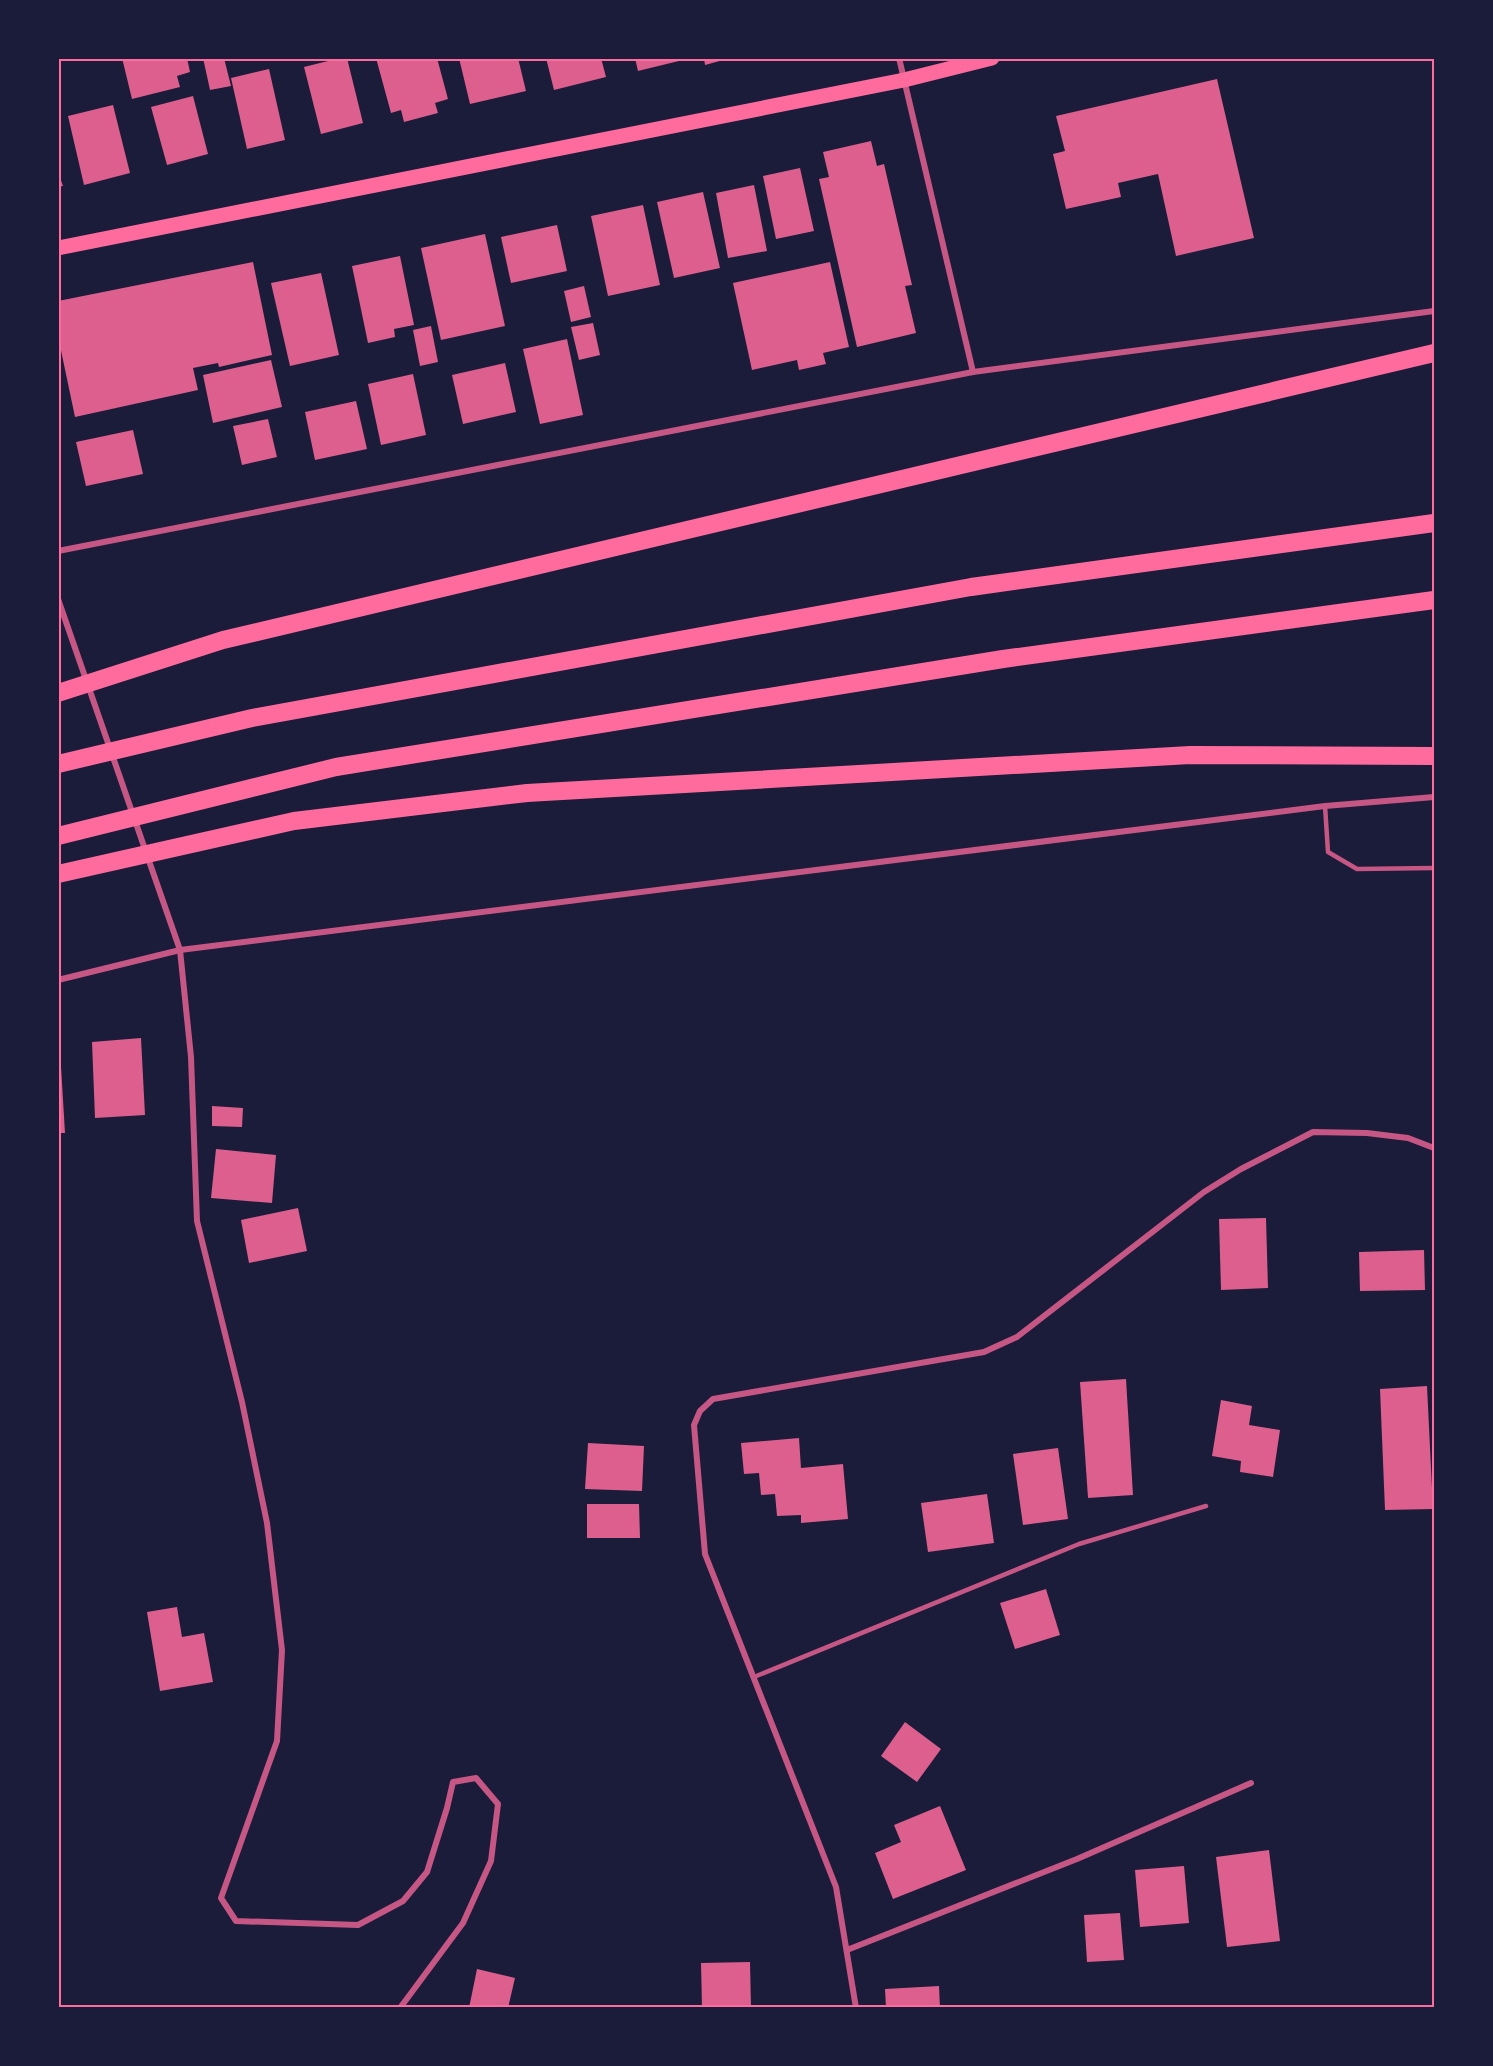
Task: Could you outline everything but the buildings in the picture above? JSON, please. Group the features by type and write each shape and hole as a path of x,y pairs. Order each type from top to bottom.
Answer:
{"highway":[{"path":"58,693 223,640 1434,353"},
{"path":"58,764 252,718 971,587 1434,523"},
{"path":"58,836 336,767 1003,659 1434,600"},
{"path":"58,874 294,821 551,792 1190,755 1434,756"}],"main road":[{"path":"58,248 904,80 992,58"}],"street":[{"path":"900,58 973,372"},
{"path":"58,551 973,372 1434,311"},
{"path":"58,599 180,950 191,1057 197,1221 242,1402 267,1523 282,1650 277,1741 221,1898 236,1922 358,1924 403,1901 427,1872 453,1782 476,1778 498,1804 491,1861 463,1923 400,2007"},
{"path":"58,980 180,950 1325,806 1434,797"},
{"path":"856,2007 836,1887 705,1554 694,1425 700,1411 712,1399 984,1352 1017,1337 1204,1192 1241,1169 1313,1132 1367,1133 1408,1138 1434,1148"},
{"path":"847,1950 1077,1859 1251,1784"}],"lane":[{"path":"1325,806 1328,852 1357,869 1434,868"},
{"path":"754,1677 1079,1544 1206,1506"}]}
